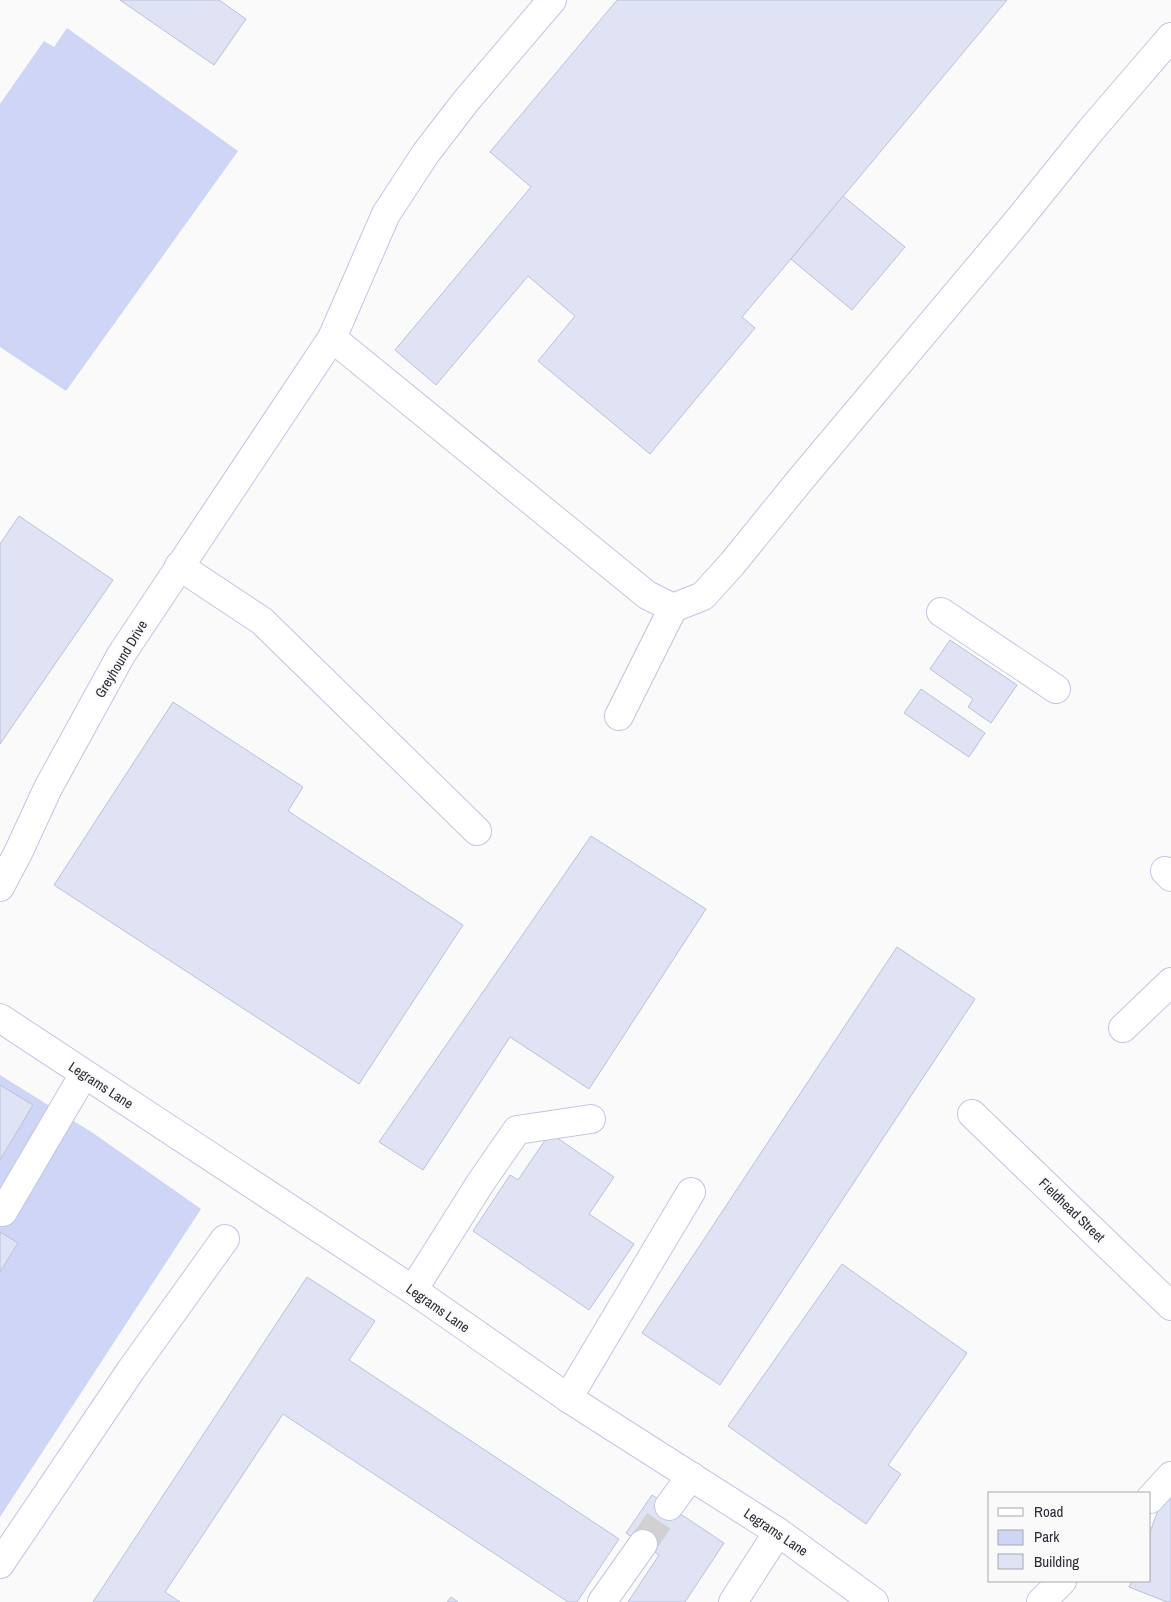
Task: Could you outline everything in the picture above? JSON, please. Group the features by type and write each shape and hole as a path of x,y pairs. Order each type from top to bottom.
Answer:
{"street":[{"name":"Greyhound Drive","path":"0,887 48,788 117,663 179,566 332,338 386,214 426,153 466,101 552,0"},
{"path":"619,716 673,608 703,596 732,564 1091,130 1171,37"},
{"path":"332,338 647,595 673,608"},
{"path":"179,566 262,621 477,831"},
{"path":"941,612 1056,689"},
{"path":"1123,1028 1171,982"},
{"name":"Legrams Lane","path":"0,1018 413,1290 568,1398 778,1532 874,1602"},
{"path":"3,1212 84,1074"},
{"name":"Fieldhead Street","path":"972,1114 1171,1306"},
{"path":"413,1290 481,1182 517,1130 591,1119"},
{"path":"568,1398 691,1192"},
{"path":"0,1564 131,1370 225,1239"},
{"path":"669,1506 691,1476"},
{"path":"1151,1498 1171,1476"},
{"path":"733,1602 778,1532"},
{"path":"602,1602 643,1544"},
{"path":"1041,1602 1061,1582"}],"green space":[{"path":"67,28 238,151 66,391 0,347 0,104 44,41 54,47"},
{"path":"0,1075 93,1133 201,1209 0,1517"}],"building":[{"path":"120,0 219,0 246,19 214,65"},
{"path":"617,0 1007,0 742,317 755,328 650,454 538,361 575,316 528,276 436,385 395,350 531,187 490,152"},
{"path":"843,196 905,247 852,310 791,259"},
{"path":"19,516 113,580 0,744 0,544"},
{"path":"950,640 1017,685 991,723 968,707 973,699 930,669"},
{"path":"921,689 985,733 969,757 904,713"},
{"path":"173,702 303,787 288,811 463,925 359,1084 54,885"},
{"path":"591,836 706,909 589,1089 510,1037 423,1170 379,1142"},
{"path":"897,947 975,999 720,1385 642,1333"},
{"path":"0,1085 33,1105 0,1160"},
{"path":"550,1133 614,1177 589,1214 634,1244 589,1310 473,1231 510,1175 518,1180"},
{"path":"0,1232 18,1243 0,1272"},
{"path":"842,1264 967,1353 888,1465 901,1474 866,1524 728,1426"},
{"path":"307,1277 375,1321 349,1360 619,1539 577,1602 568,1602 283,1414 165,1592 180,1602 93,1602"},
{"path":"1171,1475 1171,1602 1129,1587 1132,1582 1151,1582 1151,1529"},
{"path":"652,1495 724,1543 685,1602 628,1602 659,1555 626,1533"},
{"path":"451,1597 458,1602 447,1602"}],"tunnel":[{"path":"643,1544 669,1506"}]}
